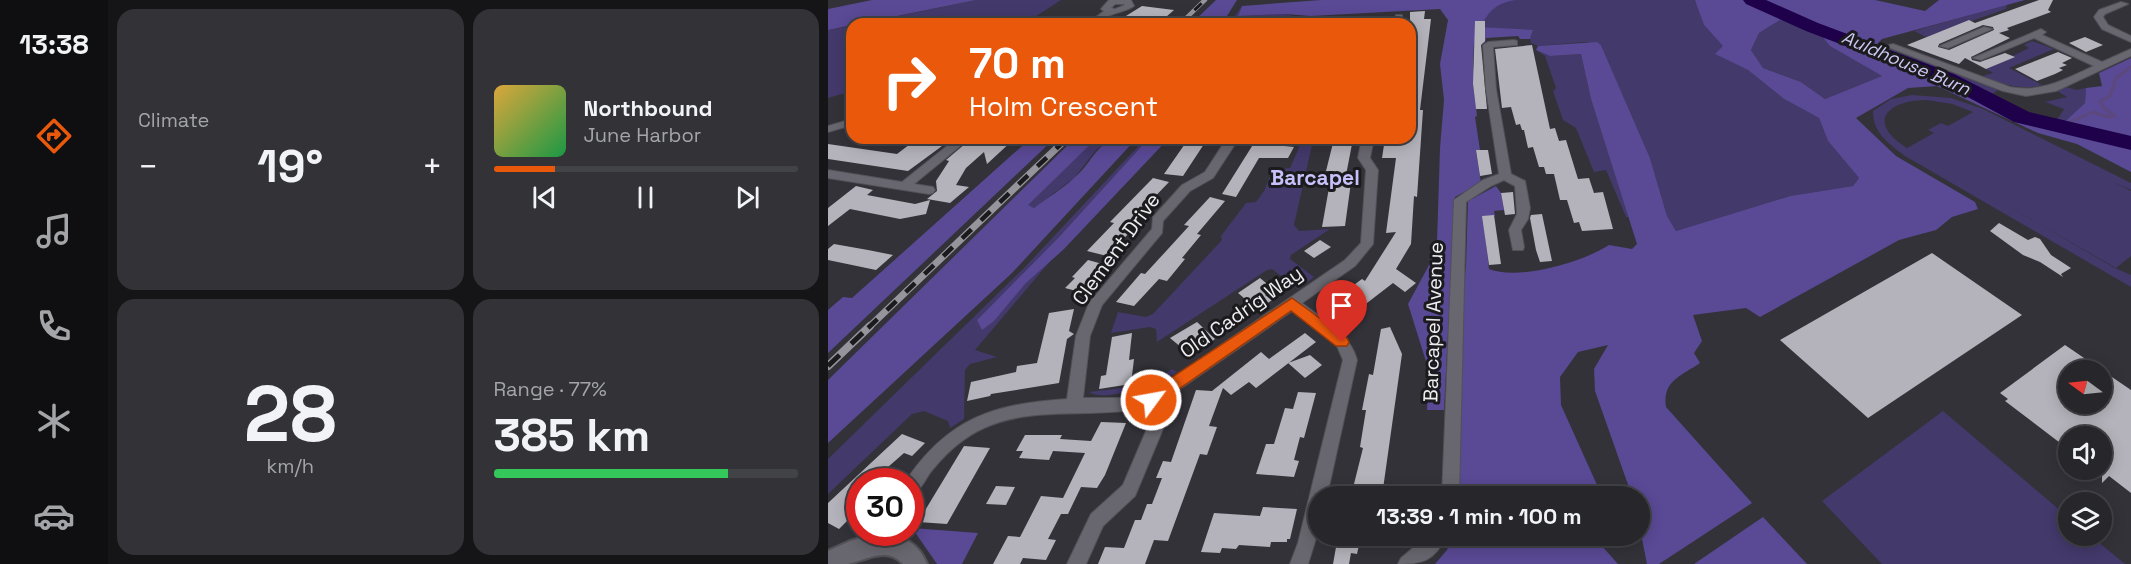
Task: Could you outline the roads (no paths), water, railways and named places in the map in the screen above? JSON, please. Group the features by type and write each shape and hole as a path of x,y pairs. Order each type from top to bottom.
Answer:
{"street":[{"path":"2124,3 2105,11 2098,17 2105,27 2131,39"},
{"path":"2093,5 2105,11"},
{"path":"1100,18 1109,12"},
{"path":"1974,66 1988,42 1987,29"},
{"path":"1945,46 2037,34 2100,65"},
{"path":"1514,43 1488,45 1491,89 1505,176 1521,184 1526,210 1515,230 1518,247"},
{"path":"1890,46 1974,66 2007,89 2039,92 2052,89 2131,52"},
{"path":"828,129 846,124"},
{"path":"904,186 956,144"},
{"name":"Clement Drive","path":"1074,405 1083,336 1096,303 1158,230 1157,220 1186,188 1209,175 1229,144"},
{"name":"Old Cadrig Way","path":"923,468 940,448 961,430 1009,412 1074,405 1115,406 1151,400 1350,263 1358,257 1366,244 1372,170 1364,158 1367,144"},
{"path":"828,174 928,190"},
{"name":"Barcapel Avenue","path":"1450,486 1460,200 1486,183 1505,176"},
{"path":"1292,303 1342,342 1347,348 1350,360 1307,543 1299,564"},
{"path":"1076,564 1098,520 1129,490 1157,424 1151,400"},
{"path":"828,564 858,546"},
{"path":"853,550 868,546"},
{"path":"904,546 916,564"},
{"path":"1407,564 1430,546"}],"waterway":[{"name":"Auldhouse Burn","path":"1752,0 1812,27 1947,78 2022,117 2131,143"},
{"path":"2059,127 2093,112 2108,117 2115,116 2104,108 2100,101 2110,96 2116,78 2131,67"}],"railway":[{"path":"1186,18 1205,0"},
{"path":"868,328 1061,144"},
{"path":"828,366 870,326"}],"district":[{"name":"Barcapel","path":"1315,178"}]}
